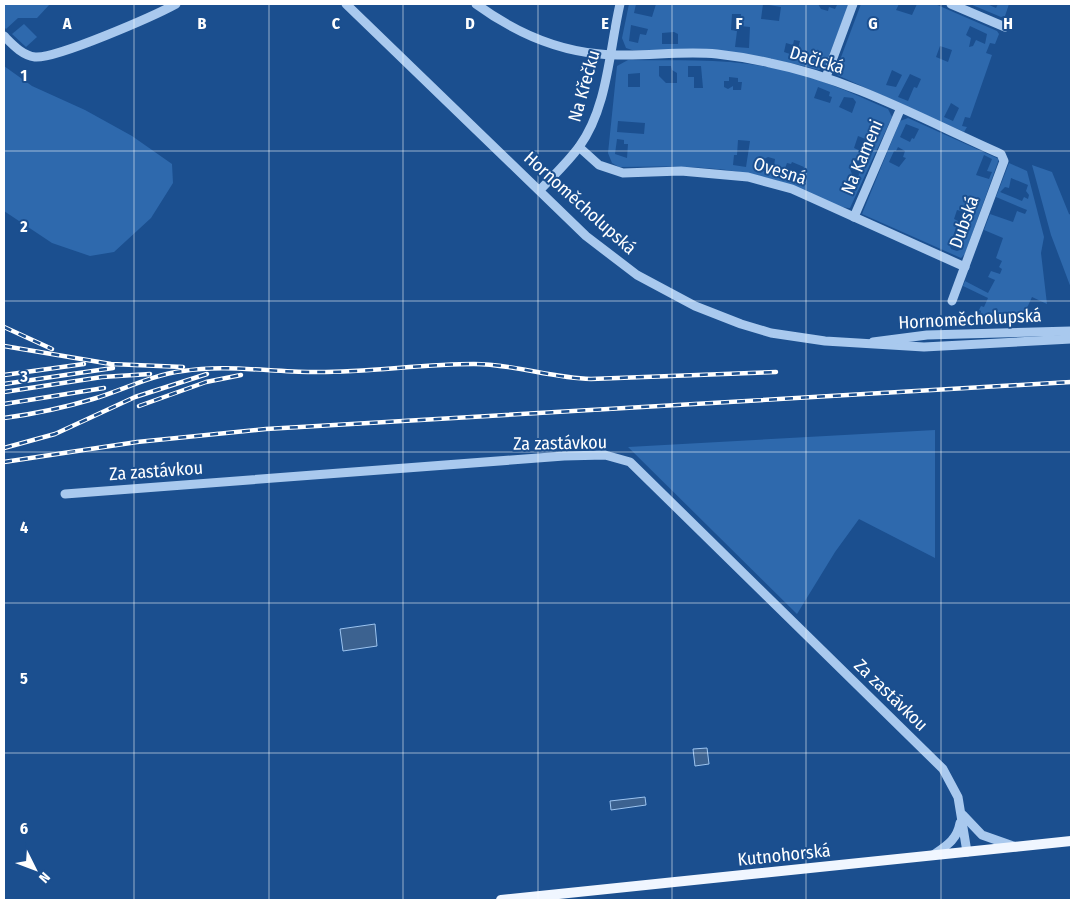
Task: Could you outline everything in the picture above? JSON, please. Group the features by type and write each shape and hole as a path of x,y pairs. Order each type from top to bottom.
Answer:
{"main road":[{"name":"Kutnohorská","path":"501,900 1071,841"}],"street":[{"path":"4,36 21,52 44,57 161,7 176,4"},
{"name":"Hornoměcholupská","path":"346,4 586,236 653,285 695,306 741,324 771,333 825,341 924,347 1071,339"},
{"name":"Dačická","path":"476,4 507,25 532,38 564,48 610,54 717,54 770,63 826,77 1001,154"},
{"name":"Na Křečku","path":"540,190 579,147 595,115 620,4"},
{"path":"826,77 853,4"},
{"path":"951,4 1005,27"},
{"name":"Na Kameni","path":"854,216 900,110"},
{"name":"Ovesná","path":"579,147 599,166 623,173 681,171 748,177 792,189 965,267"},
{"name":"Dubská","path":"952,301 1004,161 1001,154"},
{"name":"Hornoměcholupská","path":"870,343 879,340 927,335 1071,331"},
{"name":"Za zastávkou","path":"65,494 564,456 605,455 630,462 943,769 955,788 967,852"},
{"path":"961,813 982,835 1016,847"},
{"name":"Za zastávkou","path":"932,856 958,833 961,813"}],"shaded area":[{"path":"4,4 50,4 37,18 18,18 6,29 4,27"},
{"path":"629,4 636,4 634,13 652,17 656,4 763,4 818,4 821,9 828,11 829,7 835,9 837,5 833,4 849,4 825,66 819,70 772,59 726,53 632,50 626,48 622,38","holes":["763,4 781,7 779,21 761,19","732,14 741,14 740,26 750,27 749,48 735,47 737,31 731,30","631,25 648,29 646,35 640,34 638,43 629,41","674,32 678,34 678,44 662,44 662,33","794,40 800,41 796,56 784,52 786,43 793,45"]},
{"path":"861,4 899,4 896,10 912,15 917,4 935,4 997,31 999,34 995,44 990,43 986,53 992,55 970,118 965,117 962,126 967,127 964,132 837,75 837,68","holes":["970,26 987,34 985,44 976,40 973,46 969,47 971,38 966,35","940,46 952,50 948,62 936,57","892,70 902,75 896,87 886,85","910,74 921,79 917,88 914,87 908,101 898,97","951,103 959,108 953,121 944,117"]},
{"path":"970,4 987,4 996,8 998,4 1009,4 1005,16 1001,17"},
{"path":"24,24 37,37 26,47 12,34"},
{"path":"628,60 682,60 719,61 773,68 803,75 846,91 888,109 892,117 850,208 835,205 783,182 756,175 717,169 619,167 612,163 608,153 617,66","holes":["659,66 671,66 672,70 677,73 677,83 666,83 659,76","688,66 701,66 703,88 694,88 694,77 688,77","640,73 640,87 628,87 628,74","729,77 738,78 738,82 742,82 741,90 733,90 733,86 728,89 724,87 724,81 729,81","818,87 830,92 829,96 832,97 830,103 814,98","844,97 853,98 856,102 852,113 839,107","618,121 645,123 644,134 617,132","858,136 873,142 867,154 854,148","617,139 624,140 624,144 628,144 627,158 615,154","738,140 750,141 746,167 733,165 734,155 737,155","768,157 775,159 773,173 761,170 764,159","855,158 863,162 858,177 853,177 849,166","792,162 804,167 799,182 783,174 787,163 791,164"]},
{"path":"4,66 32,86 85,110 132,136 172,164 173,183 151,218 114,252 90,256 52,243 4,211"},
{"path":"908,118 999,159 965,254 961,258 862,214 900,121","holes":["906,124 919,129 914,139 912,138 910,142 900,137","898,147 905,151 903,157 906,158 899,167 889,162 894,151","984,155 992,159 987,171 992,172 989,179 976,175","963,207 975,213 972,221 968,219 960,250 957,251 951,249 950,246 958,221 954,219 957,210 961,211"]},
{"path":"1009,163 1027,171 1044,237 1041,253 1047,304 1032,297 1021,321 995,322 980,316 981,311 979,310 981,306 984,307 988,298 963,286 965,281 988,293 995,280 988,277 991,271 1000,274 1002,269 999,267 1002,261 996,258 1003,238 984,230 990,214 1013,222 1017,211 1025,214 1027,210 996,197","holes":["1011,178 1028,185 1026,191 1029,195 1028,199 1024,197 1022,201 1000,192 1005,187 1009,188"]},
{"path":"1032,165 1052,172 1071,215 1071,288 1051,235"},
{"path":"935,430 935,558 859,519 835,552 797,614 628,447"},
{"path":"375,624 377,646 343,651 340,629"},
{"path":"707,748 709,764 695,766 693,749"},
{"path":"645,797 646,805 611,810 610,801"}],"railway":[{"path":"4,327 52,349"},
{"path":"4,346 111,364 183,367"},
{"path":"4,375 84,364"},
{"path":"4,418 71,405 171,373 215,368 332,372 474,364 504,366 591,379 776,372"},
{"path":"4,384 113,368"},
{"path":"4,392 102,377 150,374"},
{"path":"4,448 55,434 135,397 207,374"},
{"path":"139,406 206,382 241,375"},
{"path":"4,462 137,442 266,429 1071,382"},
{"path":"4,404 104,388"}]}
